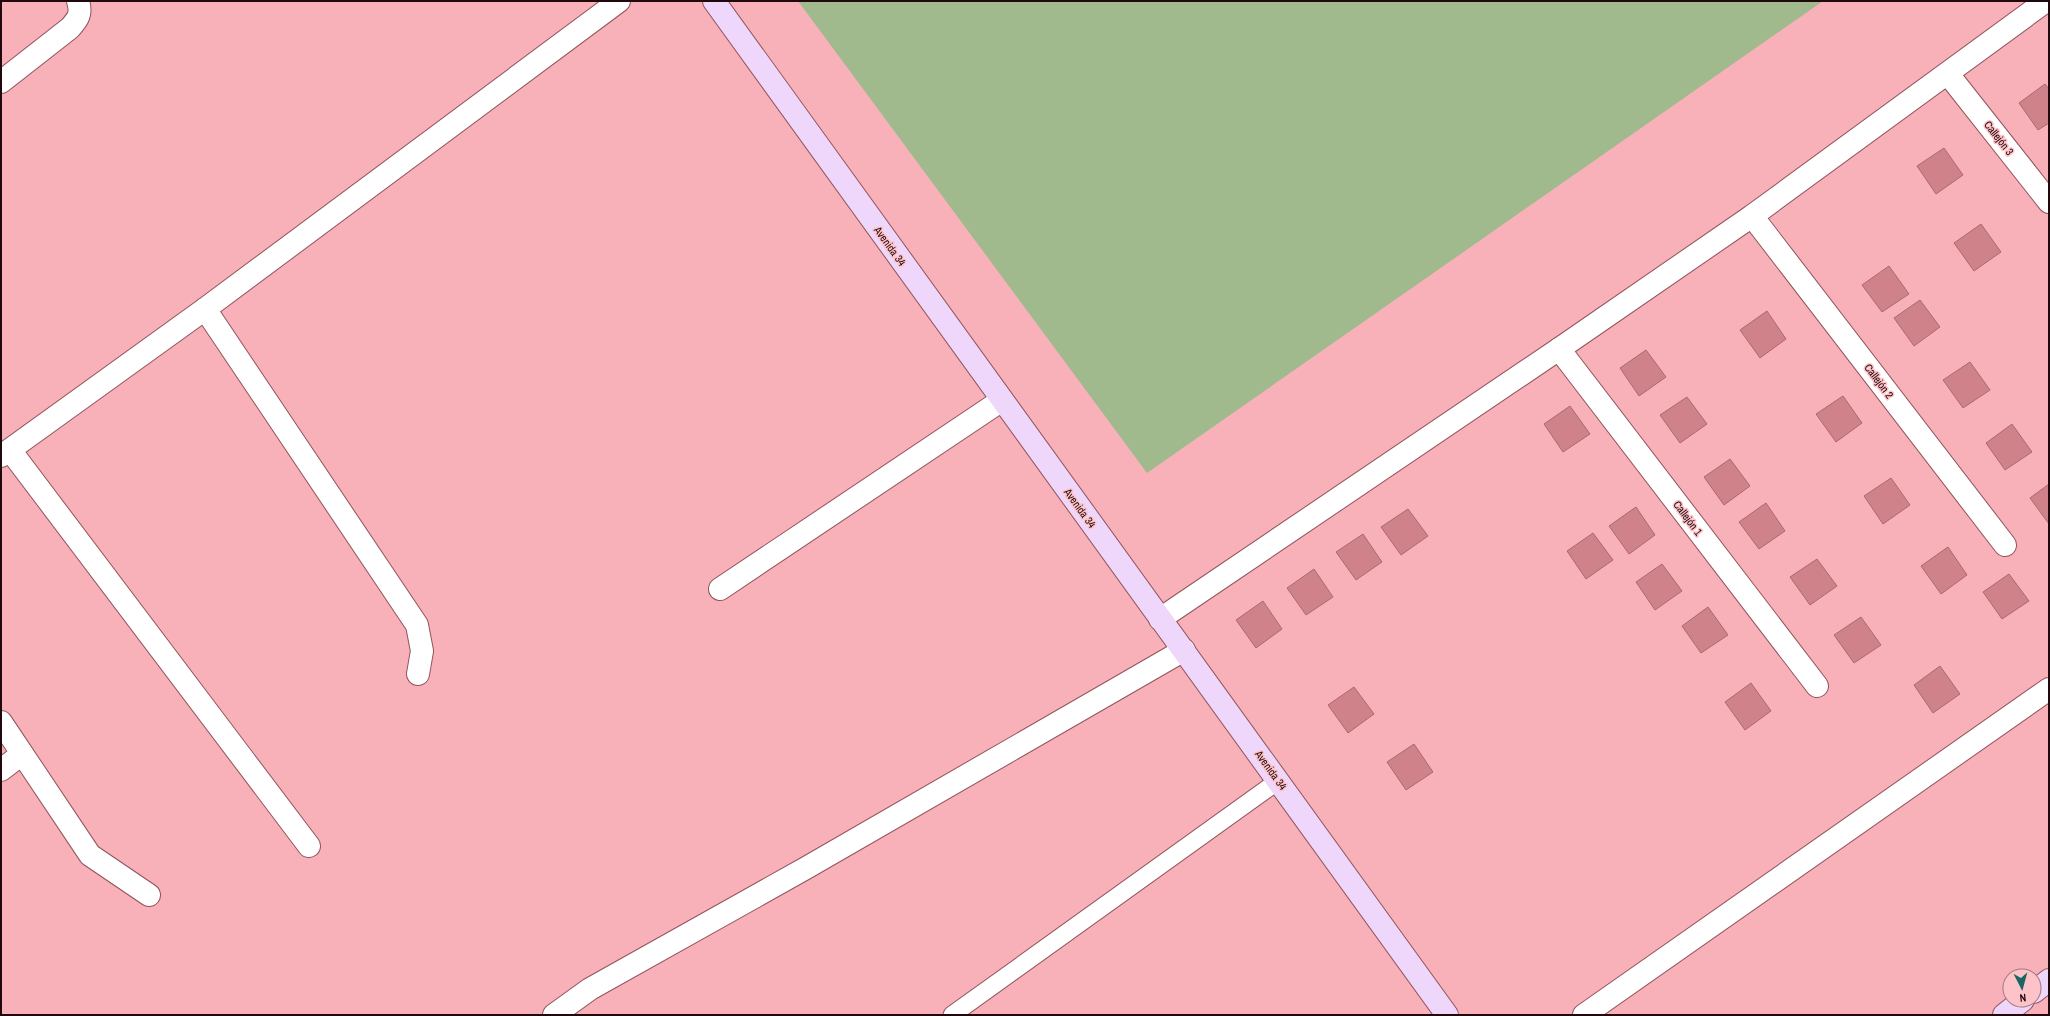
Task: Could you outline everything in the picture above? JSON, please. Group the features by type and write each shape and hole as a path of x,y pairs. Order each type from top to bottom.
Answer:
{"street":[{"path":"1,82 70,28 79,17 80,8 78,1"},
{"name":"Avenida 34","path":"714,1 1447,1015"},
{"path":"1160,619 1559,349 1752,216 2046,1"},
{"path":"309,846 5,453 205,309 608,4"},
{"name":"Callejón 3","path":"1948,74 2049,202"},
{"name":"Callejón 2","path":"1752,216 2005,546"},
{"path":"205,309 233,354 417,625 422,651 418,674"},
{"name":"Callejón 1","path":"1559,349 1817,686"},
{"path":"720,589 1002,400"},
{"path":"554,1015 590,989 812,864 1184,650"},
{"path":"1584,1015 2049,689"},
{"path":"1,722 90,855 148,896"},
{"path":"1,770 22,754"},
{"path":"2004,1015 2013,1008"}],"lane":[{"path":"952,1015 1278,780"}],"green space":[{"path":"798,1 1823,1 1147,473"}],"building":[{"path":"2045,84 2049,89 2049,123 2038,130 2019,103"},
{"path":"1944,148 1963,175 1936,194 1917,166"},
{"path":"1981,224 2001,252 1974,271 1954,243"},
{"path":"1889,266 1909,294 1882,312 1862,285"},
{"path":"1920,300 1940,327 1914,346 1894,318"},
{"path":"1767,311 1786,339 1760,358 1740,330"},
{"path":"1646,350 1666,377 1639,396 1620,368"},
{"path":"1970,362 1990,390 1963,408 1943,380"},
{"path":"1843,396 1862,423 1836,442 1816,414"},
{"path":"1687,397 1707,424 1680,443 1660,415"},
{"path":"1570,406 1590,434 1563,452 1544,424"},
{"path":"2012,424 2032,452 2005,470 1986,443"},
{"path":"1730,459 1750,486 1724,505 1704,477"},
{"path":"1891,478 1910,505 1883,524 1864,496"},
{"path":"2049,484 2049,524 2030,498"},
{"path":"1766,503 1785,531 1759,549 1739,522"},
{"path":"1636,507 1655,535 1629,554 1609,526"},
{"path":"1408,509 1428,536 1401,555 1381,527"},
{"path":"1593,533 1613,560 1586,579 1567,551"},
{"path":"1363,534 1382,562 1356,580 1336,552"},
{"path":"1948,547 1967,575 1941,594 1921,566"},
{"path":"1817,559 1837,586 1810,605 1790,577"},
{"path":"1662,564 1682,591 1655,610 1636,582"},
{"path":"1314,569 1333,597 1306,615 1287,588"},
{"path":"2009,574 2029,601 2002,619 1983,592"},
{"path":"1263,601 1282,629 1256,648 1236,620"},
{"path":"1708,607 1728,635 1701,653 1682,626"},
{"path":"1861,617 1881,645 1854,663 1834,635"},
{"path":"1940,666 1960,694 1933,713 1914,685"},
{"path":"1751,683 1771,711 1745,730 1725,702"},
{"path":"1354,687 1374,714 1348,733 1328,705"},
{"path":"1414,744 1433,772 1406,790 1387,762"}]}
